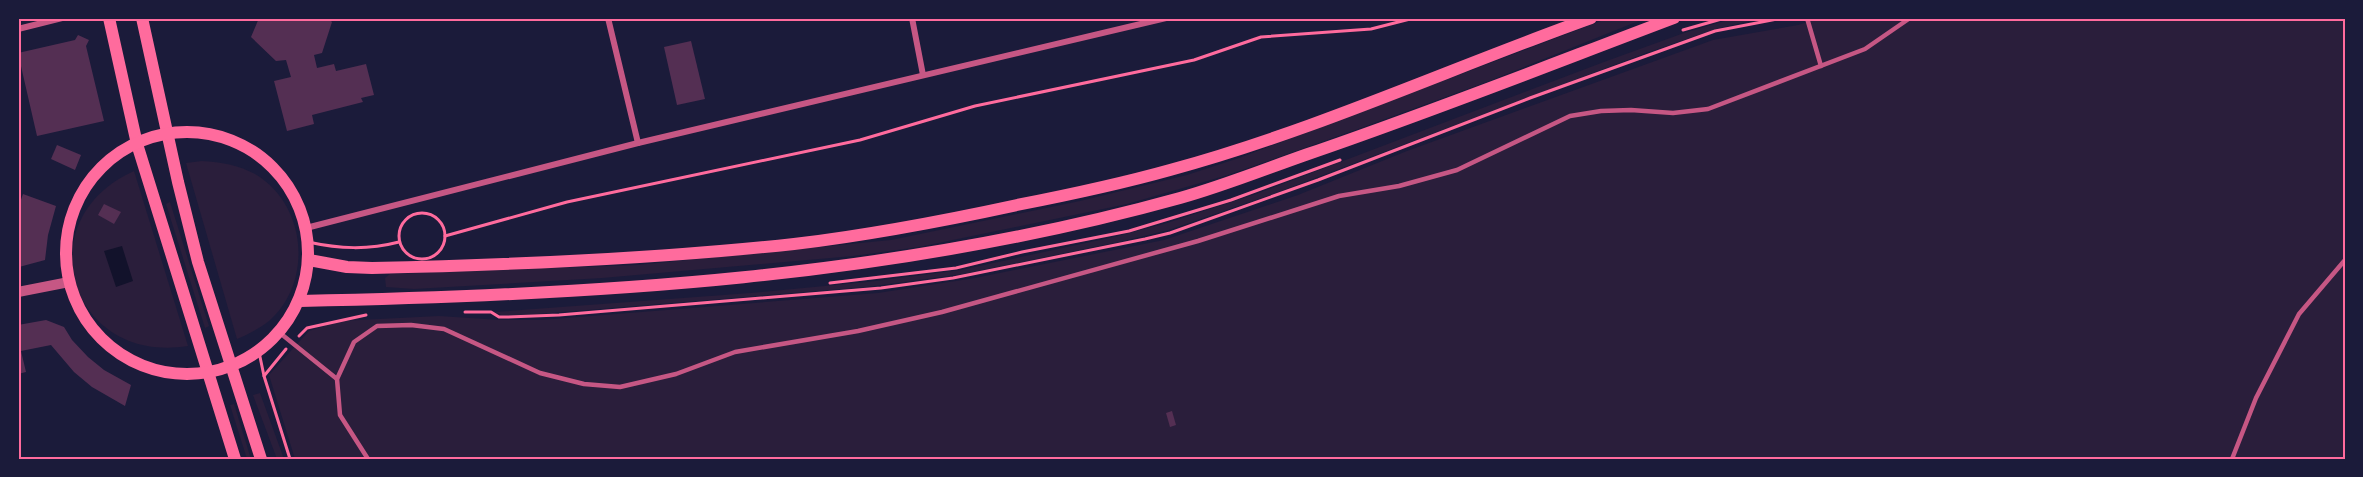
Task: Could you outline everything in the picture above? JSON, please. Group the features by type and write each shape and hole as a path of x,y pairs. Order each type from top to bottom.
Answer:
{"main road":[{"path":"110,18 137,144 235,459"},
{"path":"142,18 166,134 198,262 261,459"},
{"path":"309,260 347,267 372,268 617,258 794,244 920,225 1102,188 1172,170 1363,105 1591,18"},
{"path":"300,301 609,290 717,281 871,264 1102,219 1184,197 1371,133 1674,18"},
{"path":"197,133 220,137 252,152 285,181 298,203 306,228 309,260 300,301 280,333 259,352 231,367 208,373 178,374 148,368 120,355 97,335 80,310 69,282 66,258 67,235 73,212 83,191 101,166 137,144 166,134 197,133"}],"street":[{"path":"18,29 62,18"},
{"path":"608,18 638,143"},
{"path":"912,18 923,75"},
{"path":"306,228 638,143 1166,18"},
{"path":"18,292 69,282"}],"lane":[{"path":"1807,18 1821,66"},
{"path":"368,459 340,415 337,379 354,342 377,326 411,325 444,329 540,373 584,384 620,387 676,374 735,352 858,331 942,312 1198,241 1339,196 1399,186 1457,170 1570,117 1600,111 1631,110 1673,113 1708,109 1865,49 1911,18"},
{"path":"2232,459 2256,398 2299,315 2345,260"},
{"path":"280,333 337,379"}],"path":[{"path":"445,236 567,202 860,140 975,106 1194,60 1261,37 1371,29 1414,18"},
{"path":"418,213 434,216 444,228 445,236 441,250 429,258 414,258 399,242 400,227 411,215 418,213"},
{"path":"308,242 336,248 374,249 399,242"},
{"path":"264,376 300,335"},
{"path":"259,352 264,376 290,459"}],"shaded area":[{"path":"1609,18 1646,18 1492,80 1358,129 1228,175 1127,204 919,247 853,256 602,278 414,289 386,287 385,278 390,274 637,265 891,240 1080,201 1187,175 1239,158"},
{"path":"1735,18 1762,18 1716,29 1646,53 1273,194 1169,230 1119,242 963,274 867,287 526,315 501,315 495,312 867,282 961,270 1118,236 1167,223 1256,194 1604,62 1684,33"},
{"path":"1821,18 2345,18 2345,459 295,459 269,375 309,331 340,321 439,316 541,320 878,293 975,278 1164,240 1298,195 1407,151 1713,40 1798,25"},
{"path":"202,161 223,163 255,174 272,187 285,204 294,223 298,244 298,265 293,285 283,304 269,321 237,339 186,163"},
{"path":"134,171 188,346 147,346 114,334 90,312 76,284 72,253 80,222 100,193"},
{"path":"170,202 209,326 205,328 166,204"},
{"path":"122,246 133,281 116,287 104,251"},
{"path":"260,393 284,459 277,459 253,395"},
{"path":"234,404 251,459 247,459 230,405"}],"building":[{"path":"259,18 328,18 332,22 322,53 314,55 317,68 334,64 336,71 366,64 374,95 361,98 363,102 312,115 314,124 287,131 274,81 291,77 286,60 276,61 251,37"},
{"path":"78,35 89,40 86,46 104,121 37,136 18,53 75,40"},
{"path":"691,41 705,99 677,105 664,47"},
{"path":"57,145 81,155 75,170 51,159"},
{"path":"23,194 56,206 48,235 45,260 19,267 18,208"},
{"path":"104,204 121,212 114,224 98,215"},
{"path":"46,320 64,327 72,340 88,357 104,370 131,385 125,406 92,387 74,372 51,345 21,351 26,372 18,374 18,325"},
{"path":"1172,411 1176,425 1170,427 1166,413"}]}
